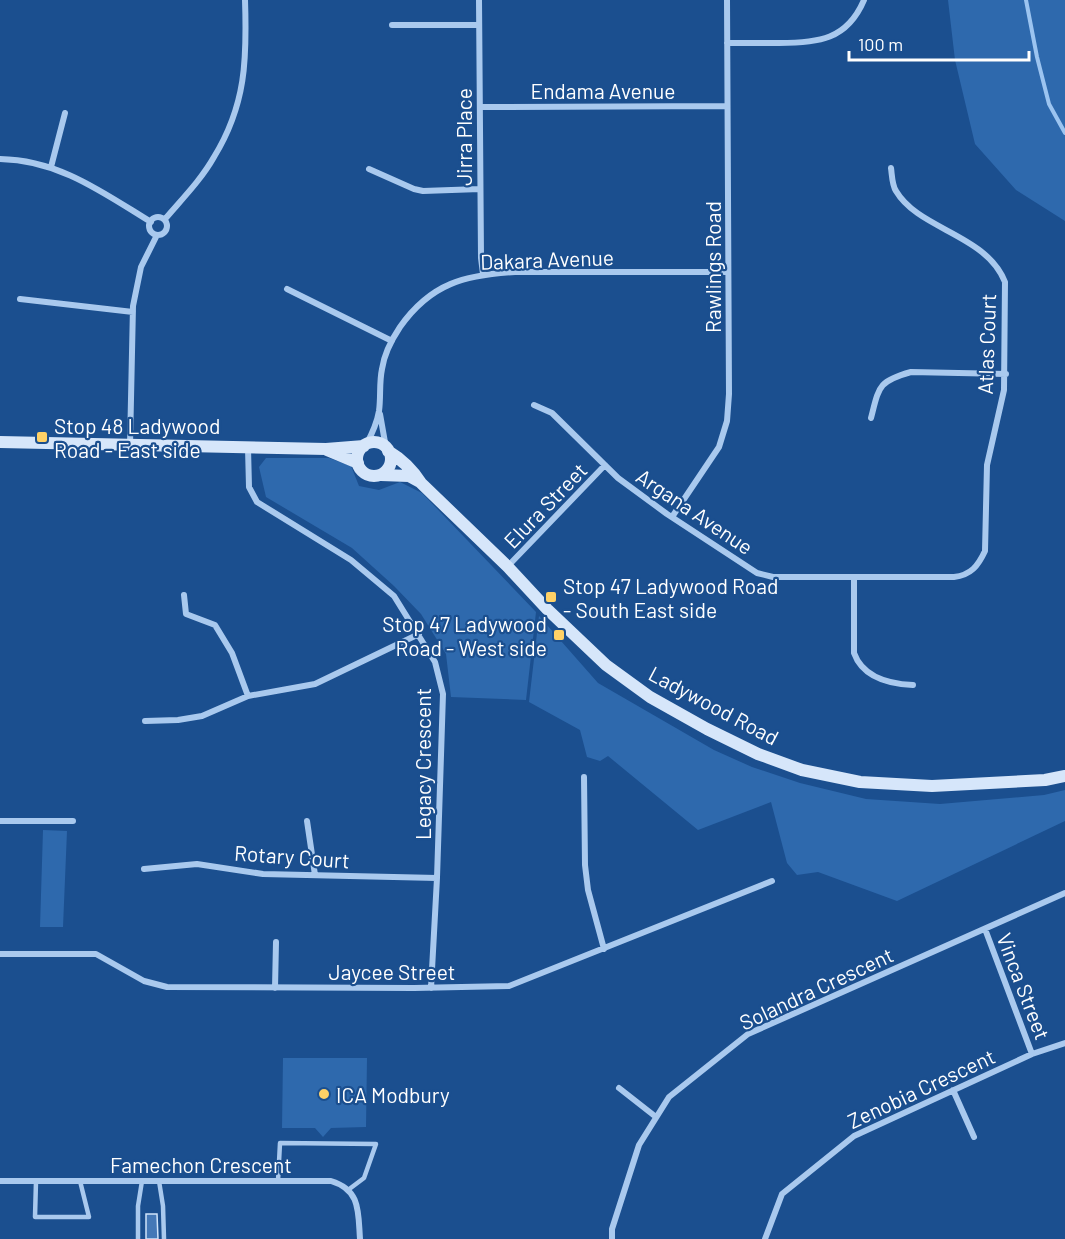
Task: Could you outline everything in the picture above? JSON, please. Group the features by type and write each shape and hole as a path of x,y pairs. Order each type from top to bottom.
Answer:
{"street":[{"path":"165,219 214,158 228,131 239,101 245,72 245,0"},
{"name":"Jirra Place","path":"479,0 483,274"},
{"name":"Rawlings Road","path":"672,517 719,447 727,421 729,394 727,0"},
{"path":"727,43 818,42 833,37 850,23 859,12 864,0"},
{"path":"392,25 479,25"},
{"name":"Endama Avenue","path":"480,107 727,106"},
{"path":"51,167 65,112"},
{"path":"0,159 15,159 51,167 93,186 151,222"},
{"name":"Atlas Court","path":"891,168 894,189 906,205 988,256 1002,273 1005,282 1004,390 987,465 985,551 980,563 972,571"},
{"path":"369,169 423,191 480,189"},
{"path":"157,235 152,232 149,225 159,217 165,219"},
{"path":"130,445 133,312 136,284 141,267 157,235 164,232 167,226 165,219"},
{"name":"Dakara Avenue","path":"365,446 375,428 379,411 382,368 392,341 409,315 431,295 454,282 483,274 527,272 728,272"},
{"path":"287,289 392,341"},
{"path":"20,299 133,312"},
{"path":"871,418 878,389 896,376 911,372 1005,374"},
{"name":"Argana Avenue","path":"534,405 552,413 618,478 672,517 763,576 954,577 963,576 972,571"},
{"name":"Dakara Avenue","path":"379,411 387,449"},
{"path":"0,442 326,449 365,446 374,443 387,449 390,462 385,472 375,476 364,473 358,464 326,449"},
{"path":"358,464 359,451 365,446"},
{"name":"Legacy Crescent","path":"248,447 249,487 257,502 351,560 394,596 435,663 443,694 431,988"},
{"name":"Ladywood Road","path":"387,449 404,461 421,483"},
{"name":"Elura Street","path":"508,567 605,465"},
{"name":"Ladywood Road","path":"381,475 409,476 421,483 508,567 547,609 606,664 641,690 707,729 769,758 802,770 860,782 920,786 1045,780 1065,776"},
{"path":"854,577 854,653 857,662 874,676 894,685 913,685"},
{"path":"184,595 186,615 214,625 232,653 248,696"},
{"path":"145,721 178,720 202,716 248,696 315,684 419,634"},
{"path":"584,777 585,865 588,890 604,949"},
{"path":"0,821 73,822"},
{"path":"308,821 315,875"},
{"name":"Rotary Court","path":"144,869 197,864 263,874 437,878"},
{"name":"Jaycee Street","path":"0,954 96,954 135,977 166,987 510,986 772,881"},
{"name":"Solandra Crescent","path":"612,1239 612,1229 639,1145 669,1097 748,1034 1065,894"},
{"name":"Vinca Street","path":"985,929 1032,1054"},
{"path":"275,988 276,942"},
{"name":"Zenobia Crescent","path":"765,1239 782,1194 854,1136 1032,1054 1065,1043"},
{"path":"619,1088 657,1117"},
{"path":"953,1090 974,1137"},
{"name":"Famechon Crescent","path":"0,1181 331,1181 341,1184 348,1190"},
{"path":"348,1190 356,1200 360,1239"}],"lane":[{"path":"278,1181 280,1143 376,1144 364,1178 348,1190"},
{"path":"36,1181 35,1217 89,1217 80,1181"},
{"path":"138,1239 138,1206 142,1181"},
{"path":"159,1181 164,1206 164,1239"}],"shaded area":[{"path":"948,0 1065,0 1065,221 1016,190 975,144 955,60"},
{"path":"266,458 329,458 351,466 359,486 379,490 400,482 422,493 536,612 526,700 451,697 446,654 421,614 352,548 266,497 259,467"},
{"path":"539,616 598,683 714,750 752,767 800,783 866,799 940,804 1044,795 1065,790 1065,821 897,901 818,872 797,875 787,863 771,802 698,830 608,756 600,761 587,757 580,730 529,702"},
{"path":"43,830 67,831 63,927 40,927"},
{"name":"ICA Modbury","path":"283,1058 367,1058 366,1127 331,1128 323,1137 315,1128 282,1128"}],"building":[{"path":"146,1214 157,1214 158,1239 146,1239"}],"waterway":[{"path":"1026,0 1049,104 1065,133"}],"place":[{"name":"Stop 48 Ladywood Road - East side","path":"42,437"},
{"name":"Stop 47 Ladywood Road - South East side","path":"551,597"},
{"name":"Stop 47 Ladywood Road - West side","path":"559,635"},
{"name":"ICA Modbury","path":"324,1094"}]}
